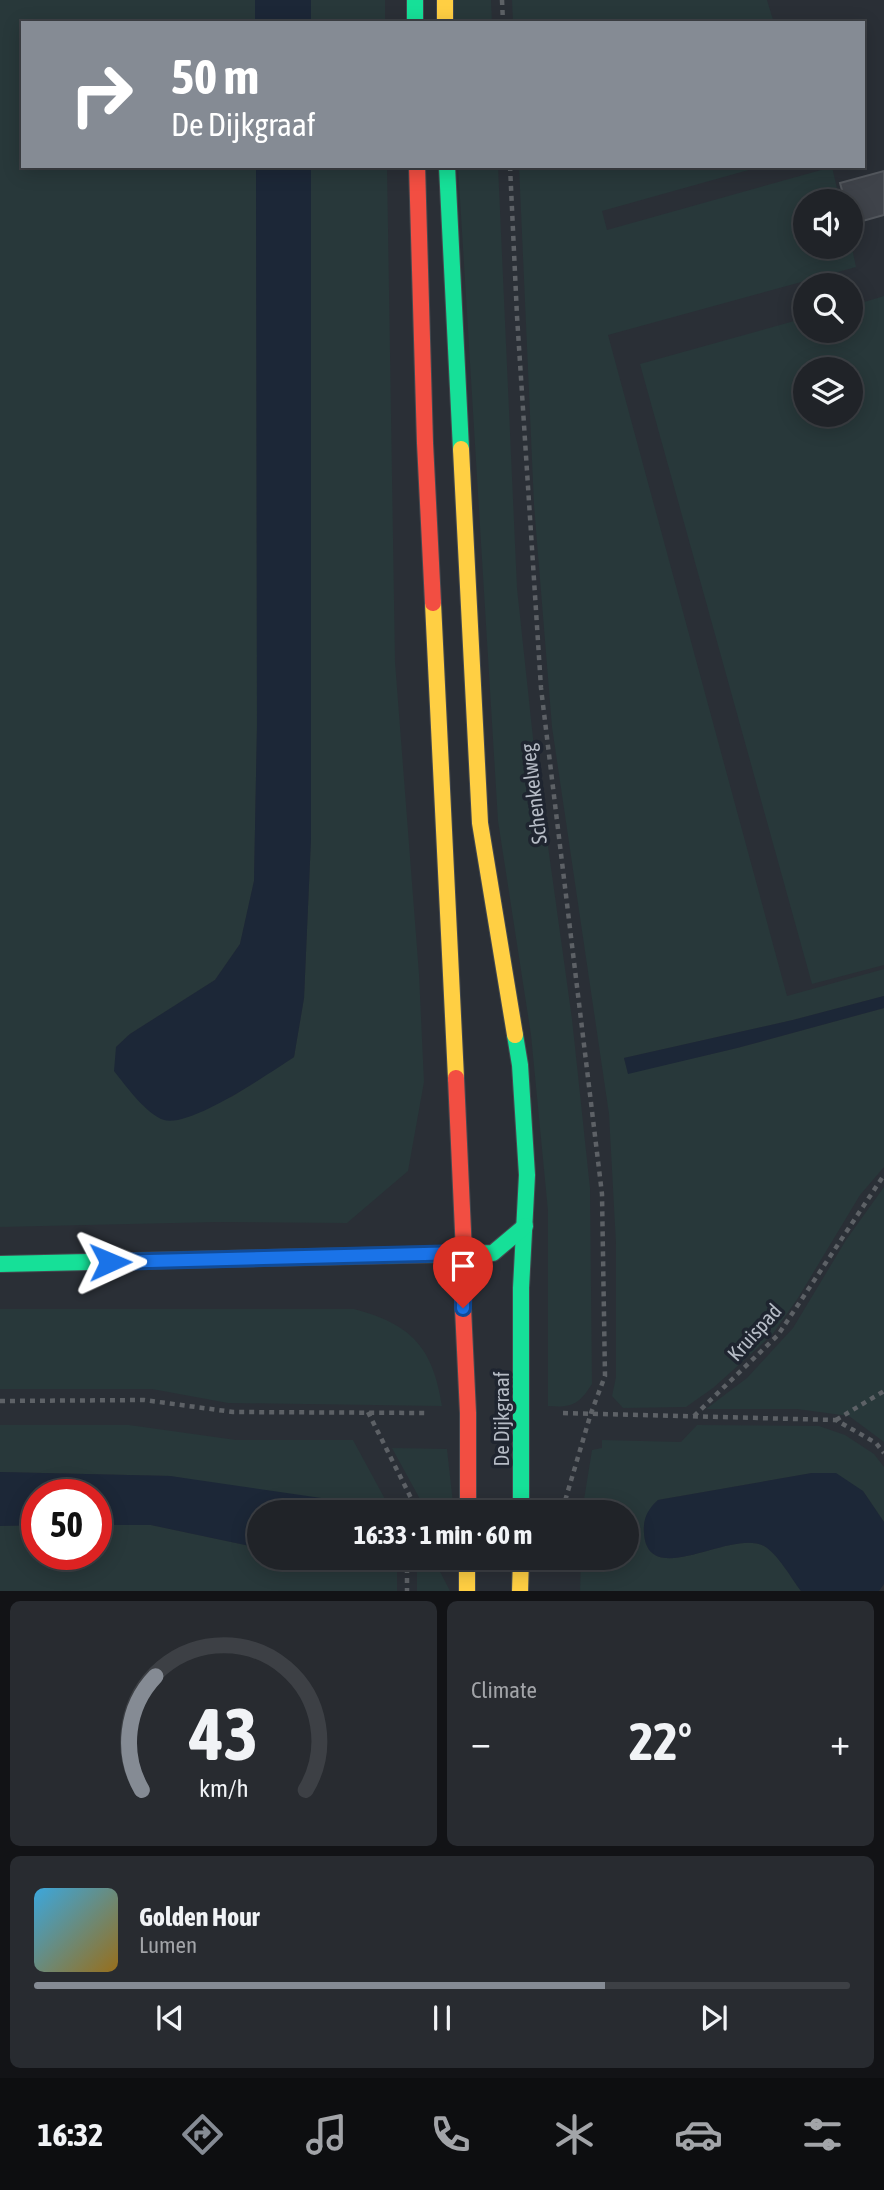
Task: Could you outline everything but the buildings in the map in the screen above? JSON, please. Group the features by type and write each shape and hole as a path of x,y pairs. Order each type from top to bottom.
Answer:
{"main road":[{"path":"415,0 415,21"},
{"path":"445,0 445,21"},
{"path":"417,168 425,443 464,1253"},
{"path":"447,168 480,823 520,1065 527,1175 521,1288"},
{"path":"500,1262 525,1226"},
{"path":"0,1265 464,1253 500,1262 521,1288"},
{"name":"De Dijkgraaf","path":"464,1253 468,1500"},
{"name":"De Dijkgraaf","path":"521,1288 521,1500"},
{"path":"467,1570 467,1591"},
{"path":"520,1591 521,1570"}],"path":[{"path":"502,0 503,21"},
{"name":"Schenkelweg","path":"510,168 541,688 602,1194 606,1376 566,1500"},
{"name":"Kruispad","path":"694,1417 778,1335 884,1175"},
{"path":"836,1420 884,1391"},
{"path":"0,1401 144,1400 233,1412 468,1413"},
{"path":"368,1412 412,1500"},
{"path":"592,1413 836,1420 876,1443 884,1452"},
{"path":"407,1570 407,1591"}],"shaded area":[{"path":"0,0 255,0 255,21 21,21 21,168 256,168 257,725 254,881 240,944 215,980 130,1034 116,1047 180,1119 233,1096 294,1057 304,998 311,838 311,168 387,168 395,662 419,974 424,1082 408,1171 347,1223 217,1222 0,1227"},
{"path":"311,0 385,0 385,21 311,21"},
{"path":"454,0 491,0 492,21 452,21"},
{"path":"512,0 767,0 773,21 513,21"},
{"path":"458,168 498,168 517,588 533,738 572,1019 590,1188 592,1384 579,1400 564,1406 548,1406 548,1211 531,1035 498,821"},
{"path":"519,168 756,168 602,211 607,230 832,168 837,189 793,189 793,259 854,259 856,267 834,273 793,273 793,284 608,335 787,996 884,969 884,996 793,1020 624,1058 628,1073 737,1048 884,1008 884,1167 860,1195 798,1298 772,1335 713,1388 686,1407 623,1408 612,1396 616,1377 616,1244 609,1114 552,727 534,505"},
{"path":"884,296 884,965 812,984 640,364 793,321 793,343 863,343 863,302"},
{"path":"884,1187 884,1442 849,1416 797,1409 706,1409 747,1378 793,1328 846,1240"},
{"path":"0,1309 354,1309 391,1322 416,1341 432,1368 442,1406 228,1403 152,1389 0,1389"},
{"path":"0,1425 129,1425 236,1440 353,1440 386,1500 305,1500 170,1476 0,1472"},
{"path":"697,1425 819,1426 845,1435 874,1454 884,1467 884,1522 863,1491 812,1473 658,1500 647,1515 644,1533 649,1549 660,1557 675,1558 750,1543 764,1546 779,1560 801,1591 580,1591 581,1570 639,1570 639,1500 584,1500 592,1450 602,1448 602,1440 681,1442"},
{"path":"392,1448 447,1449 453,1500 420,1500"},
{"path":"21,1525 21,1570 112,1570 112,1525 151,1525 247,1545 247,1570 397,1570 397,1591 0,1591 0,1526"},
{"path":"417,1570 439,1570 450,1591 417,1591"}],"water":[{"path":"255,0 311,0 311,21 255,21"},
{"path":"256,168 311,168 311,838 304,998 294,1057 210,1108 192,1116 164,1120 143,1106 114,1071 116,1047 130,1034 215,980 240,944 254,881 257,725"},
{"path":"884,996 884,1008 628,1074 624,1058 793,1020"},
{"path":"0,1472 170,1476 335,1500 247,1500 247,1545 151,1525 112,1525 112,1479 21,1479 21,1525 0,1526"},
{"path":"812,1473 836,1473 863,1491 884,1522 884,1584 879,1591 801,1591 769,1549 750,1543 675,1558 660,1557 649,1549 644,1523 648,1511 658,1500"}],"traffic: fast":[{"path":"415,0 415,21"},
{"path":"447,168 461,449"},
{"path":"515,1035 520,1065 527,1175 521,1288 521,1500"},
{"path":"0,1264 493,1253 525,1226"}],"traffic: slow":[{"path":"445,0 445,21"},
{"path":"461,449 480,823 515,1035"},
{"path":"433,603 456,1078"},
{"path":"467,1570 467,1591"},
{"path":"520,1591 521,1570"}],"traffic: jam":[{"path":"417,168 425,443 433,603"},
{"path":"456,1078 464,1253 468,1500"}],"route":[{"path":"110,1262 464,1253 463,1308"}]}
